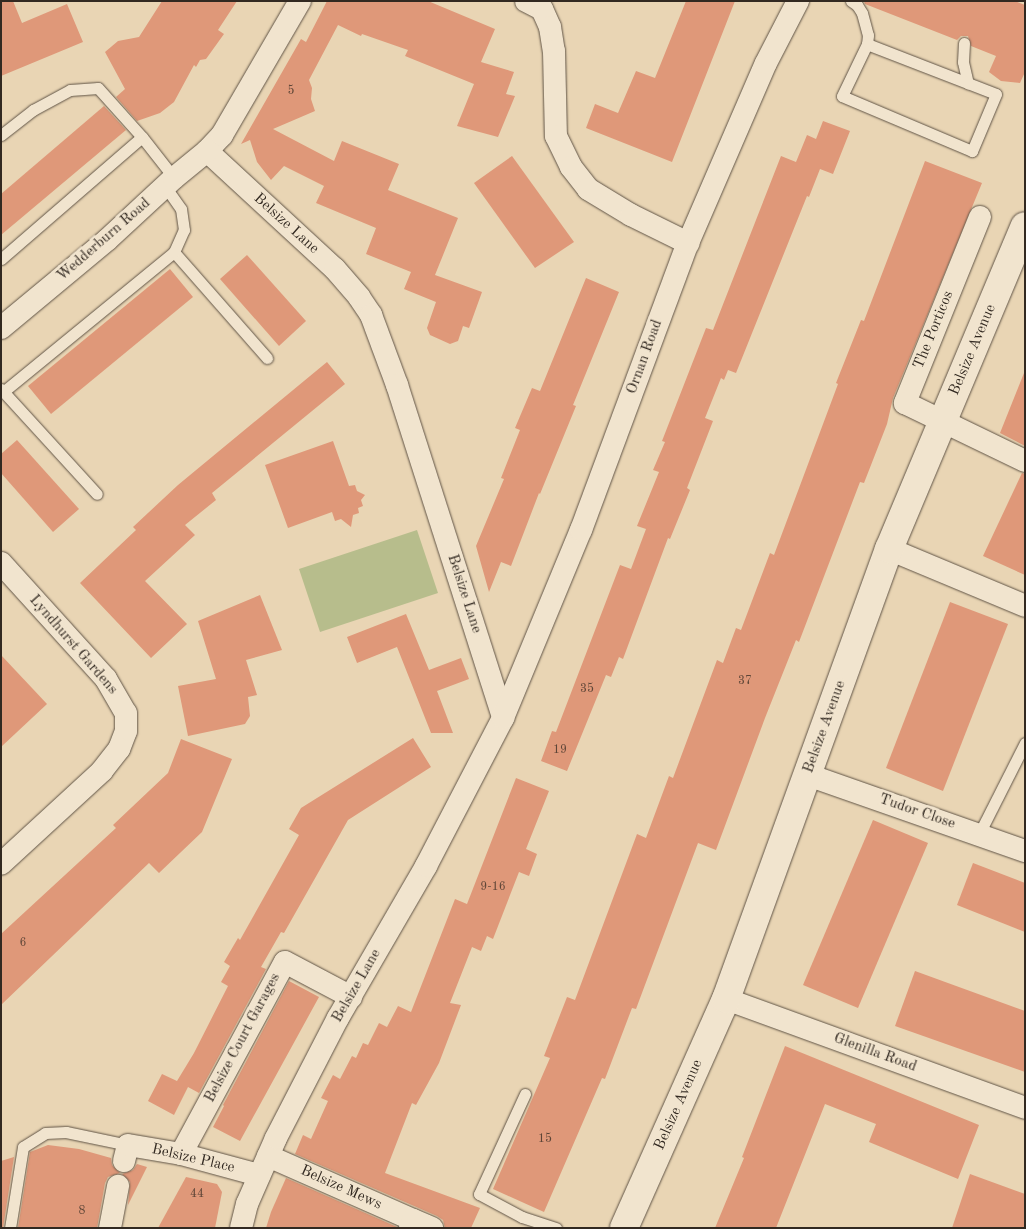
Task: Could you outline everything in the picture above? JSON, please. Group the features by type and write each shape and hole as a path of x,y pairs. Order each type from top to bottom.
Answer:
{"street":[{"path":"207,151 222,135 300,1"},
{"path":"526,1 542,9 550,27 554,51 556,136 571,168 588,190 631,215 688,243"},
{"name":"Ornan Road","path":"503,718 581,530 688,243 766,63 798,1"},
{"name":"Wedderburn Road","path":"1,328 107,240 207,151"},
{"name":"Belsize Lane","path":"207,151 335,269 360,297 371,315 398,385 503,718 426,866 351,997 264,1166 241,1228"},
{"name":"The Porticos","path":"943,423 904,404 980,217"},
{"name":"Belsize Avenue","path":"624,1228 726,998 889,549 1025,226"},
{"path":"943,423 1025,461"},
{"path":"889,549 1025,606"},
{"name":"Lyndhurst Gardens","path":"1,562 106,679 126,713 126,731 119,749 102,770 1,864"},
{"name":"Tudor Close","path":"808,775 1025,851"},
{"name":"Belsize Court Garages","path":"181,1154 285,962 351,997"},
{"name":"Glenilla Road","path":"726,998 1025,1108"},
{"name":"Belsize Place","path":"126,1153 181,1154 264,1166"},
{"name":"Belsize Mews","path":"264,1166 418,1225"},
{"path":"110,1228 118,1186"}],"lane":[{"path":"851,1 857,5 862,13 868,35 867,44 842,96 972,151 996,94 867,44"},
{"path":"964,43 963,62 968,83"},
{"path":"1,135 33,110 70,90 98,88 142,137 170,182 181,209 184,230 174,252 2,390 97,494"},
{"path":"1,259 142,137"},
{"path":"174,252 266,358"},
{"path":"980,834 1025,743"},
{"path":"524,1094 479,1194 522,1217 556,1228"},
{"path":"10,1228 23,1148 45,1133 66,1132 126,1153"}],"green space":[{"path":"417,530 438,593 320,632 299,569"}],"building":[{"path":"1,1 13,1 22,23 67,4 83,42 1,76"},
{"path":"162,1 237,1 218,30 224,34 206,59 200,60 196,67 194,65 174,102 160,113 137,121 116,97 125,89 105,52 118,41 139,37"},
{"path":"327,1 428,1 495,29 481,62 514,72 506,94 515,96 498,137 457,126 474,84 405,56 408,50 362,34 361,36 338,25 309,80 312,88 311,99 315,111 273,129 334,161 342,141 399,164 388,190 458,218 435,275 482,292 469,328 463,326 458,341 450,344 430,335 427,328 436,302 404,289 411,272 366,254 376,228 316,203 324,186 284,166 271,180 257,162 250,140 241,144 301,39 306,42"},
{"path":"686,1 735,1 672,162 586,128 595,104 618,113 636,71 655,78"},
{"path":"864,1 1015,1 1025,5 1025,72 1020,83 1001,81 989,72 996,56 971,46 968,36 961,36 957,40 865,4"},
{"path":"104,106 126,130 1,235 1,194"},
{"path":"823,121 850,131 833,174 820,169 809,197 807,196 736,373 728,370 724,380 721,378 705,418 713,421 687,488 690,490 670,539 668,538 623,659 619,657 611,677 606,675 567,771 541,761 552,731 556,732 620,565 631,569 646,529 637,526 659,472 653,470 665,442 662,441 706,328 713,330 781,156 796,162 807,135 816,139"},
{"path":"512,156 574,242 535,268 474,183"},
{"path":"925,161 982,183 893,398 887,424 864,483 860,482 799,642 796,640 716,850 698,843 636,1009 632,1008 605,1079 602,1078 544,1212 493,1189 550,1058 544,1056 567,997 575,1000 637,834 646,838 669,776 673,778 717,660 723,663 736,628 741,630 770,553 774,555 838,384 836,383 861,320 864,321"},
{"path":"247,255 306,321 279,346 220,279"},
{"path":"170,269 193,297 51,414 28,386"},
{"path":"586,278 619,292 573,405 576,406 539,493 511,566 501,562 489,592 476,546 504,479 501,478 520,430 515,428 532,388 540,391"},
{"path":"327,362 345,384 212,493 216,500 185,525 195,535 145,581 187,624 151,658 80,583 136,530 133,527 178,485"},
{"path":"1025,373 1025,446 1000,433"},
{"path":"17,440 79,509 53,532 1,473 1,454"},
{"path":"333,441 349,486 355,485 357,491 365,495 361,500 363,506 358,508 359,513 353,515 351,527 341,519 335,521 332,512 288,528 265,465"},
{"path":"1022,473 1025,474 1025,575 983,556"},
{"path":"260,595 282,650 246,660 257,695 248,697 250,716 245,724 188,736 178,686 216,679 198,621"},
{"path":"950,602 1008,624 943,791 886,768"},
{"path":"406,614 429,670 461,658 469,679 437,691 453,733 431,733 397,647 357,663 347,637"},
{"path":"1,655 47,704 1,747"},
{"path":"413,738 431,767 348,820 284,933 281,932 261,967 266,969 199,1093 188,1087 174,1115 148,1101 162,1074 177,1081 194,1053 228,986 221,982 230,966 224,962 238,938 240,940 299,835 289,829 301,808"},
{"path":"181,739 232,759 202,832 159,873 149,863 1,1005 1,934 116,828 113,825 168,773"},
{"path":"516,778 549,791 526,849 537,854 529,876 519,872 493,939 487,936 481,951 472,947 450,1003 461,1005 439,1063 416,1105 412,1103 385,1173 480,1208 471,1228 445,1228 443,1220 437,1216 295,1154 303,1135 311,1139 328,1101 321,1098 333,1075 340,1079 352,1056 356,1058 363,1043 368,1045 379,1023 387,1027 398,1006 411,1012 455,899 467,904"},
{"path":"873,820 928,843 858,1008 803,985"},
{"path":"973,863 1025,883 1025,932 957,905"},
{"path":"915,971 1025,1011 1025,1072 895,1026"},
{"path":"289,981 319,997 240,1141 213,1127"},
{"path":"785,1046 979,1125 958,1179 869,1142 876,1124 825,1104 776,1228 715,1228 744,1158 742,1157"},
{"path":"48,1145 79,1149 111,1158 112,1165 120,1173 108,1177 105,1183 97,1228 18,1228 30,1152"},
{"path":"14,1157 3,1228 1,1228 1,1161"},
{"path":"137,1164 147,1167 128,1205 130,1182 122,1174 133,1170"},
{"path":"970,1174 1025,1194 1025,1228 952,1228"},
{"path":"186,1177 217,1184 222,1192 215,1228 158,1228"},
{"path":"286,1178 397,1227 397,1228 266,1228"}]}
